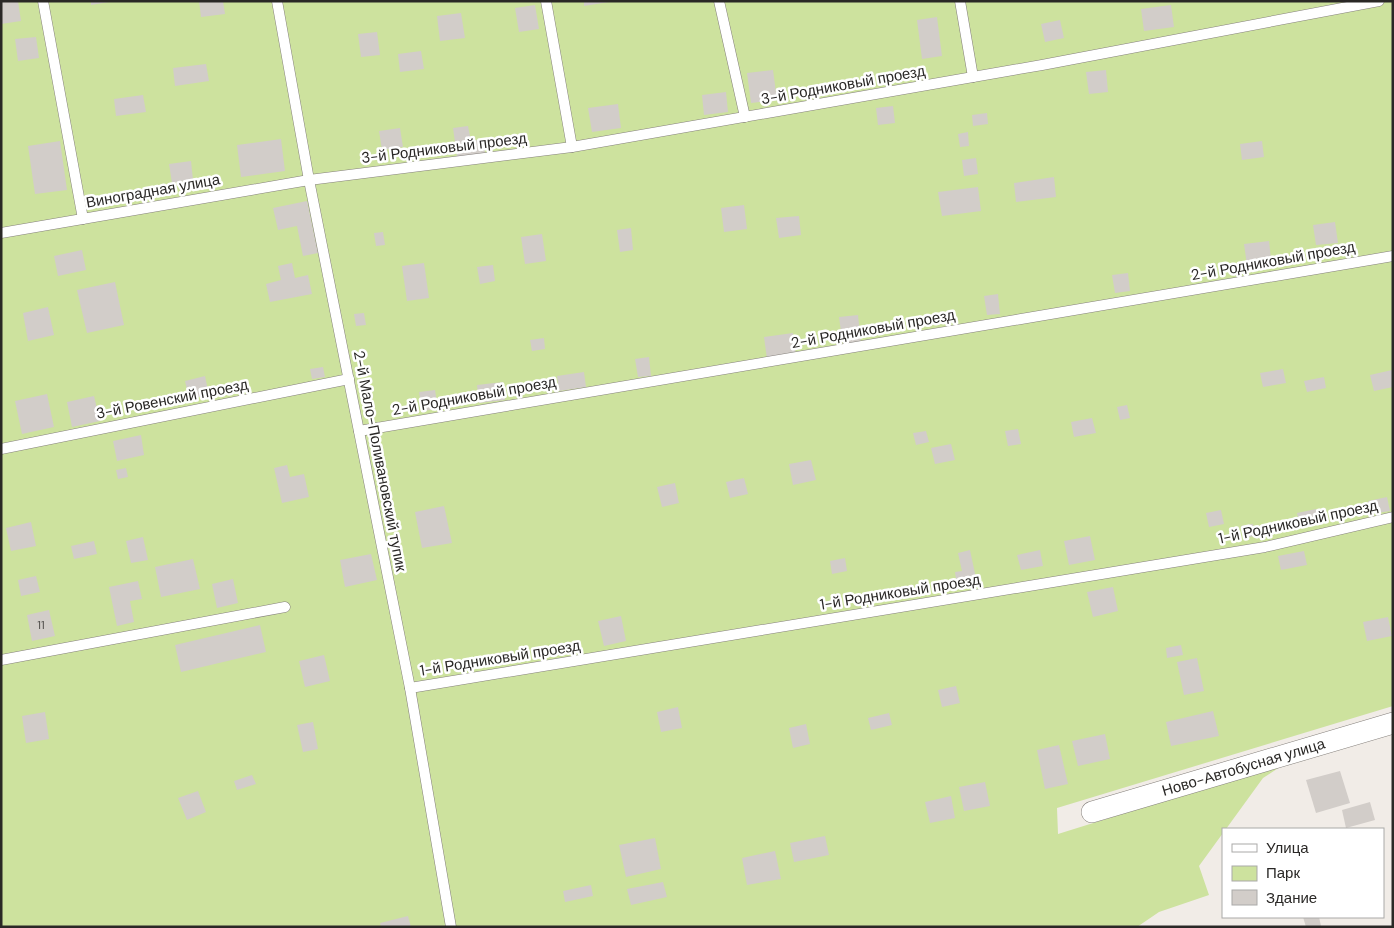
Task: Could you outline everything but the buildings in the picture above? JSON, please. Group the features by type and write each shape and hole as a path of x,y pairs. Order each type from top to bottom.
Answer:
{"street":[{"name":"Ново-Автобусная улица","path":"1092,812 1392,728"}],"lane":[{"path":"43,1 83,219"},
{"name":"2-й Мало-Поливановский тупик","path":"277,1 309,180 410,688 451,927"},
{"path":"546,1 572,147"},
{"path":"719,1 745,118"},
{"path":"960,1 972,77"},
{"name":"3-й Родниковый проезд","path":"309,180 572,147 972,77 1379,1"},
{"name":"Виноградная улица","path":"1,232 309,180"},
{"name":"2-й Родниковый проезд","path":"359,431 1393,256"},
{"name":"3-й Ровенский проезд","path":"1,449 348,379"},
{"name":"1-й Родниковый проезд","path":"410,688 1265,547 1393,517"},
{"path":"1,660 285,607"}],"green space":[{"path":"1,1 1393,1 1393,706 1057,808 1058,834 1286,763 1263,778 1227,828 1222,828 1222,834 1199,866 1209,895 1159,912 1137,927 1,927"}]}
